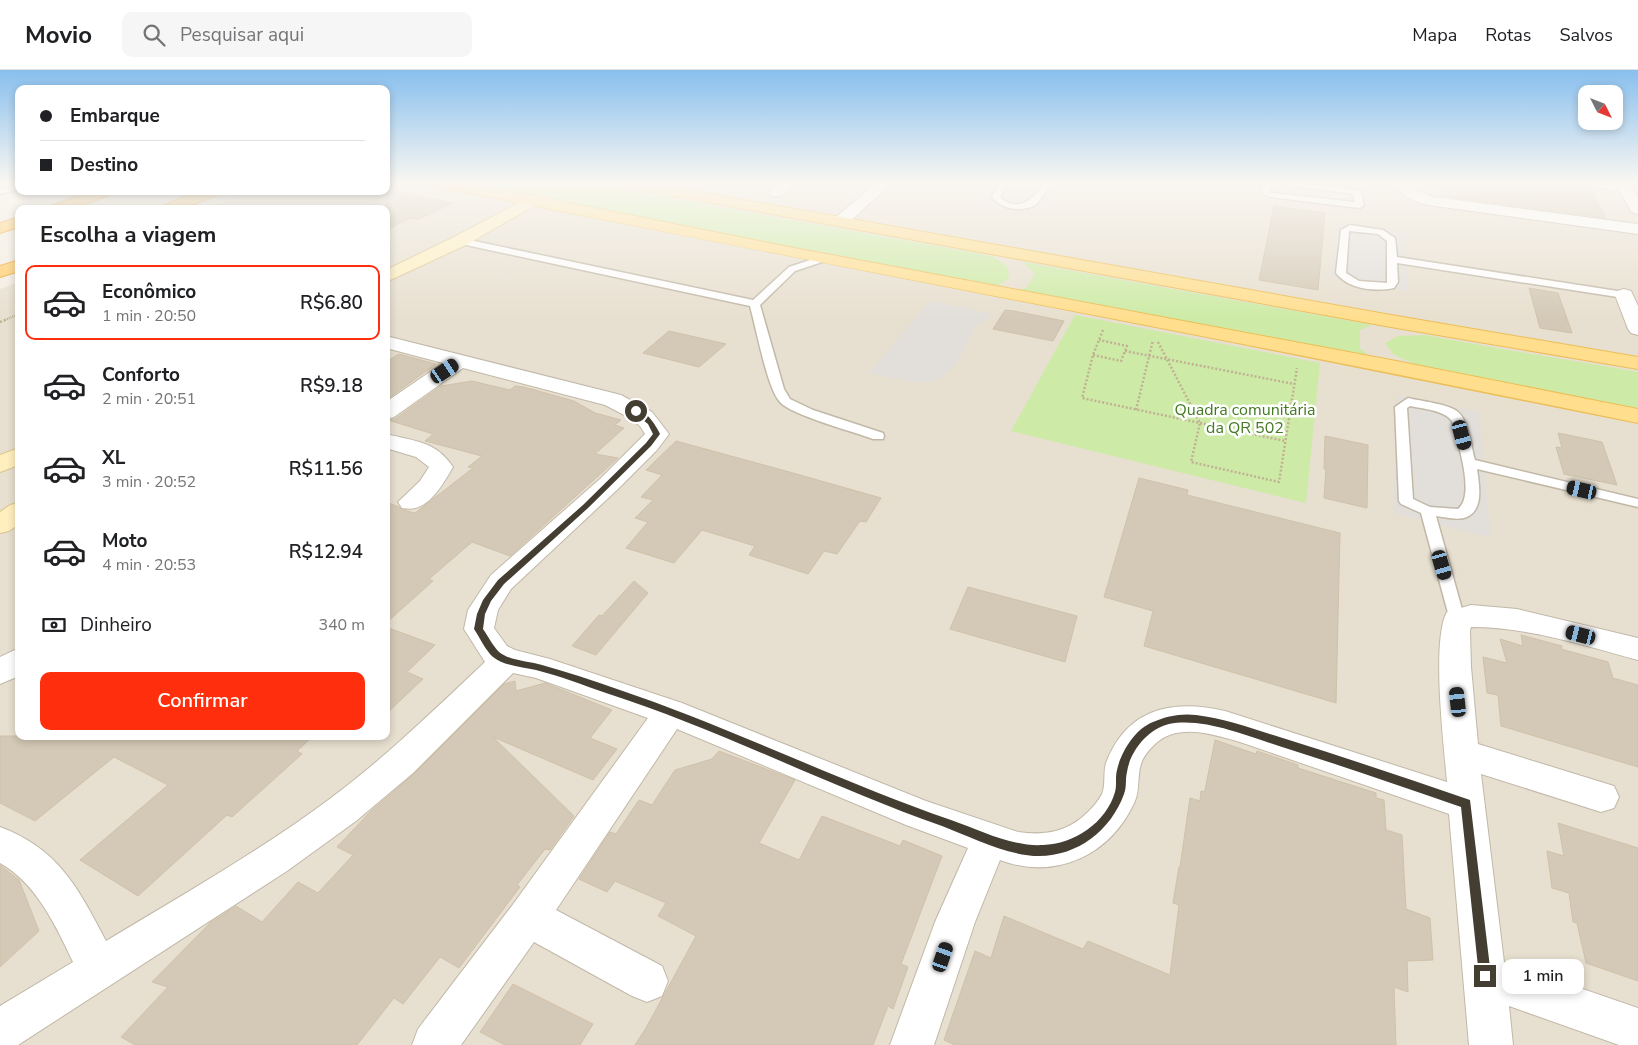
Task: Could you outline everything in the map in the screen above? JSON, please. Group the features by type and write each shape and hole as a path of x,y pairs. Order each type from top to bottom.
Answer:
{"highway":[{"path":"0,272 15,266"}],"main road":[{"path":"651,228 791,261 822,258 1391,366 1638,416"},
{"path":"876,228 1391,321 1638,363"},
{"path":"981,289 1010,282 1016,275 1020,266 1002,251"},
{"path":"1391,321 1371,331 1367,338 1373,354 1391,366"}],"street":[{"path":"390,262 453,228"},
{"path":"390,275 482,228"},
{"path":"1631,296 1638,329"},
{"path":"390,343 613,400 636,411 651,423 657,434 610,483 501,582 487,600 481,614 479,629 496,654 508,660 539,667 670,712 919,814 1019,849 1039,851 1059,849 1080,841 1096,830 1110,812 1120,792 1122,771 1127,755 1137,741 1153,726 1170,720 1195,719 1231,727 1333,758 1466,804"},
{"path":"390,409 460,361"},
{"path":"390,442 431,454 437,459 441,467 430,486 411,502"},
{"path":"0,465 15,457"},
{"path":"1491,1045 1466,804 1455,668 1455,631 1457,620 1471,615 1513,619 1638,649"},
{"path":"0,1031 189,914 274,859 343,810 401,763 508,660"},
{"path":"0,672 15,663"},
{"path":"434,1045 528,917 670,712"},
{"path":"1463,754 1601,797"},
{"path":"912,1045 955,922 990,839"},
{"path":"0,844 23,857 50,883 73,920 98,969"},
{"path":"528,917 647,980"},
{"path":"1485,976 1638,1030"}],"lane":[{"path":"1349,228 1345,230 1341,273 1343,277 1361,284 1390,286 1393,282 1392,240 1376,228"},
{"path":"460,241 755,304"},
{"path":"1393,259 1631,296"},
{"path":"755,304 791,261"},
{"path":"755,304 778,389 784,401 809,413 878,436"},
{"path":"1404,403 1444,410 1453,414 1458,421 1469,463 1474,494 1467,510 1461,514 1427,510 1406,501 1401,407 1404,403"},
{"path":"1469,463 1638,503"},
{"path":"1427,510 1457,620"}],"path":[{"path":"0,322 15,316"},
{"path":"1105,325 1092,356 1082,398 1285,441"},
{"path":"1136,410 1154,335 1200,423 1191,462 1279,482 1297,364"},
{"path":"1092,356 1121,361 1126,351 1127,346 1099,340"},
{"path":"1126,351 1294,384"}],"shaded area":[{"path":"390,228 1638,228 1638,1045 0,1045 0,289 15,283 15,740 390,740"},
{"path":"1336,228 1377,228 1405,233 1408,291 1330,277"},
{"path":"930,301 993,314 975,327 956,365 938,380 911,382 869,373"},
{"path":"1397,395 1479,412 1491,538 1393,513"}],"green space":[{"path":"694,228 839,228 992,256 1008,267 1009,277 1002,284 978,286"},
{"path":"1023,262 1372,325 1360,330 1360,348 1377,363 1008,294 1027,287 1035,274"},
{"name":"Quadra comunitária da QR 502","path":"1075,315 1320,363 1306,503 1011,431"},
{"path":"1425,335 1638,372 1638,412 1418,366 1393,354 1385,343 1398,336"}],"building":[{"path":"1269,228 1324,228 1318,290 1259,280"},
{"path":"1529,288 1558,293 1572,333 1540,328"},
{"path":"1005,310 1064,321 1053,341 993,329"},
{"path":"669,331 726,344 699,367 643,353"},
{"path":"399,354 436,364 390,397 390,360"},
{"path":"472,381 510,390 515,386 524,387 574,401 595,413 621,420 615,425 624,428 595,454 618,458 510,556 472,542 429,579 433,581 390,619 390,504 402,510 415,513 473,468 468,467 482,456 425,441 433,434 390,421 441,386"},
{"path":"1558,433 1602,442 1617,485 1564,474 1556,447 1562,448"},
{"path":"1325,436 1368,445 1367,508 1324,498 1326,469 1324,469"},
{"path":"676,441 881,498 866,522 860,521 837,554 824,551 808,574 749,555 755,546 702,530 674,563 626,548 648,522 635,518 653,500 641,497 662,475 646,470"},
{"path":"1139,478 1188,490 1187,495 1340,533 1336,703 1144,646 1153,611 1104,597"},
{"path":"634,581 648,593 596,655 572,646 599,615 602,616"},
{"path":"968,587 1077,616 1065,662 950,629"},
{"path":"390,628 435,645 407,672 423,679 390,710"},
{"path":"1521,635 1562,646 1561,649 1608,662 1613,678 1638,685 1638,767 1501,726 1498,695 1487,693 1483,657 1507,663 1500,639 1523,646"},
{"path":"515,681 516,691 545,683 612,710 590,738 617,749 593,780 493,737 574,816 550,850 545,849 517,885 520,887 459,968 440,957 403,1004 394,998 357,1045 135,1045 121,1037 168,987 152,982 210,923 236,906 262,922 298,882 318,893 353,855 337,847 371,811 414,774 504,684"},
{"path":"0,736 15,736 15,740 309,740 297,751 302,754 232,817 227,815 138,896 80,860 168,785 114,757 35,821 0,803"},
{"path":"1215,740 1256,754 1257,751 1298,765 1298,768 1376,793 1376,798 1384,800 1386,830 1402,835 1406,909 1430,918 1433,960 1407,961 1408,992 1394,987 1396,1045 955,1045 944,1040 975,951 991,958 1004,916 1083,949 1088,941 1170,975 1179,905 1173,903 1190,798 1200,801 1201,791 1204,792 1205,790"},
{"path":"719,751 795,780 759,843 799,860 822,816 900,846 903,840 942,856 901,964 908,967 893,1009 888,1006 873,1045 635,1045 696,936 658,916 666,903 615,881 607,892 579,879 610,832 616,834 639,800 652,805 675,770 712,759"},
{"path":"1558,823 1638,848 1638,981 1586,963 1577,923 1573,922 1569,893 1552,888 1547,851 1564,856"},
{"path":"0,865 19,880 39,931 0,967"},
{"path":"513,984 593,1024 580,1045 505,1045 480,1032"}],"route":[{"path":"636,411 651,423 657,434 649,445 535,553 501,582 487,600 481,614 479,629 496,654 508,660 539,667 670,712 919,814 1019,849 1039,851 1059,849 1080,841 1096,830 1110,812 1120,792 1122,771 1127,755 1137,741 1153,726 1170,720 1195,719 1231,727 1333,758 1466,804 1485,976"}]}
